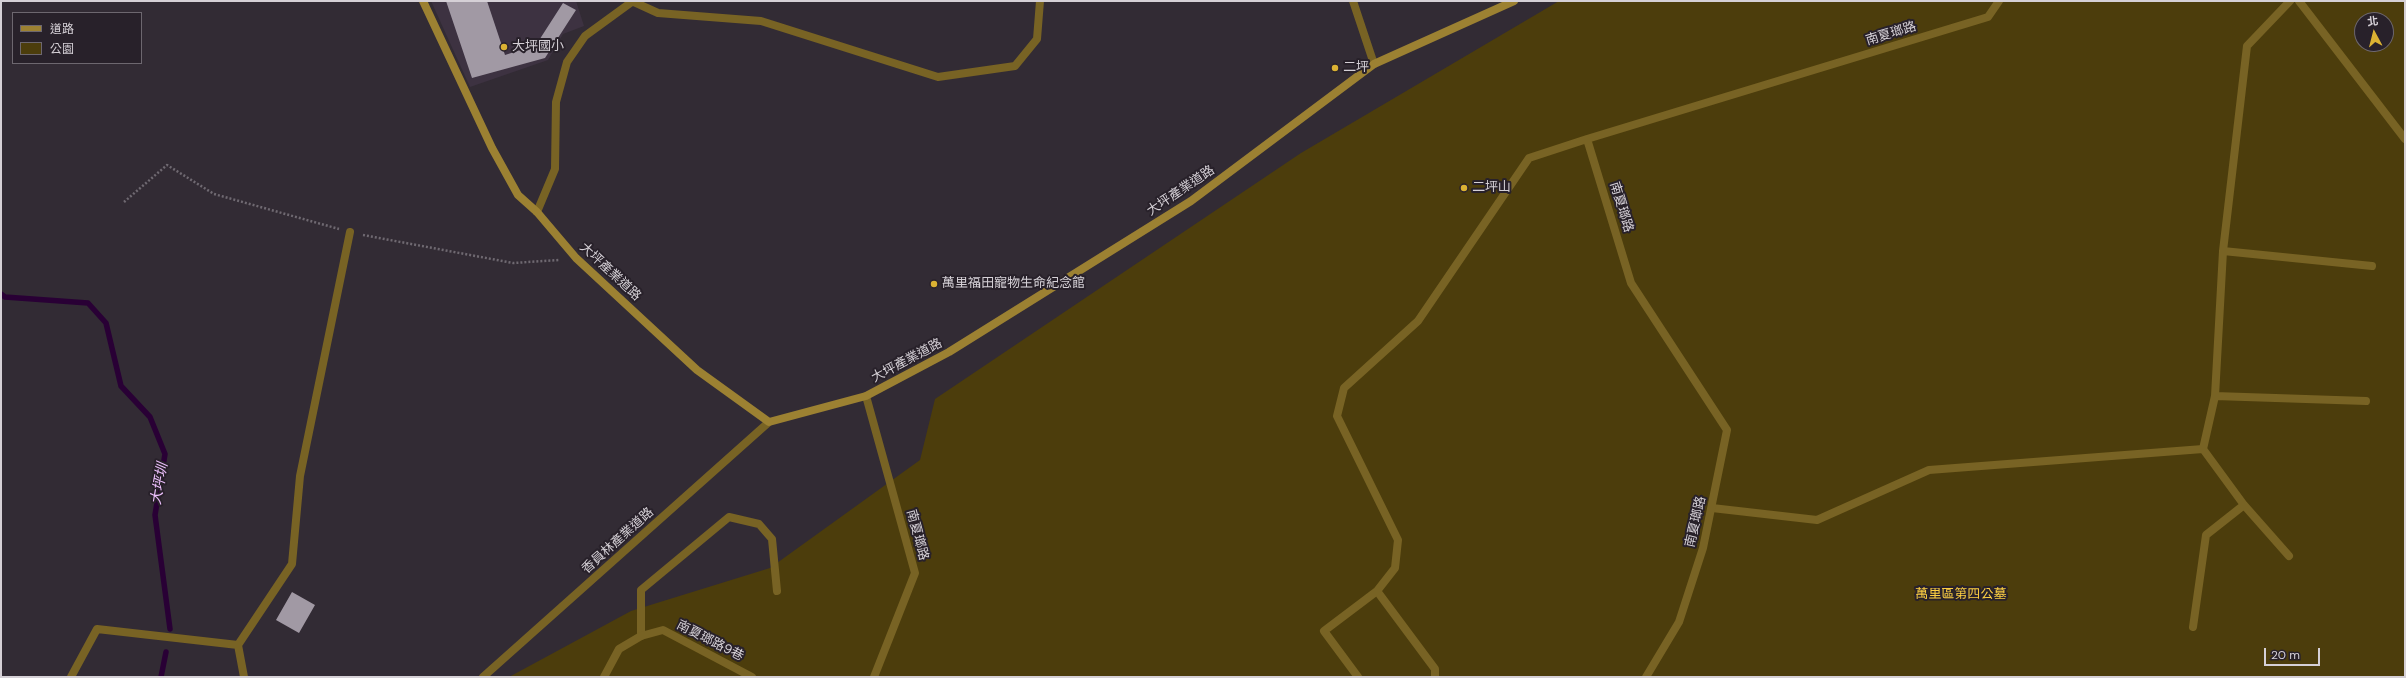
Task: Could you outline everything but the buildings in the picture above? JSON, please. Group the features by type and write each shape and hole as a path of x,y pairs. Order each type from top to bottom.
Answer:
{"street":[{"name":"大坪產業道路","path":"423,1 492,148 518,195 537,212 576,258 697,370 769,422 866,396 950,352 1191,201 1374,64 1514,1"},
{"path":"537,212 555,169 556,102 567,62 585,36 633,1 658,13 761,21 938,77 1015,66 1037,39 1040,1"},
{"path":"1353,1 1374,64"},
{"name":"南夏瑯路","path":"1646,677 1679,622 1703,548 1727,430 1631,283 1587,139 1988,17 1999,1"},
{"path":"2289,556 2244,505 2203,449 2215,396 2223,251 2247,46 2290,1"},
{"path":"2299,1 2405,139"},
{"path":"1358,677 1324,631 1377,591 1395,568 1398,540 1337,416 1344,388 1418,321 1529,158 1587,139"},
{"path":"244,677 238,645 292,564 300,476 350,232"},
{"path":"2223,251 2372,266"},
{"name":"南夏瑯路","path":"866,396 914,573 874,677"},
{"path":"2215,396 2366,402"},
{"name":"香員林產業道路","path":"483,677 769,422"},
{"path":"1712,508 1817,520 1929,470 2203,449"},
{"path":"2193,627 2206,534 2244,505"},
{"path":"641,636 641,590 729,517 759,524 772,539 777,591"},
{"path":"1377,591 1435,669 1435,677"},
{"path":"71,677 97,629 238,645"},
{"name":"南夏瑯路9巷","path":"604,677 619,649 641,636 662,630 752,677"}],"shaded area":[{"name":"大坪國小","path":"431,1 576,1 584,26 563,34 548,60 470,87"}],"green space":[{"name":"萬里區第四公墓","path":"1559,1 2405,1 2405,677 509,677 631,611 770,568 920,460 935,399 1301,153"}],"waterway":[{"name":"大坪圳","path":"1,294 5,297 88,303 106,323 121,386 150,417 165,454 155,515 170,629"},
{"name":"大坪圳","path":"161,677 166,652"}],"place":[{"name":"大坪國小","path":"504,47"},
{"name":"二坪","path":"1335,68"},
{"name":"二坪山","path":"1464,188"},
{"name":"萬里福田寵物生命紀念館","path":"934,284"}]}
